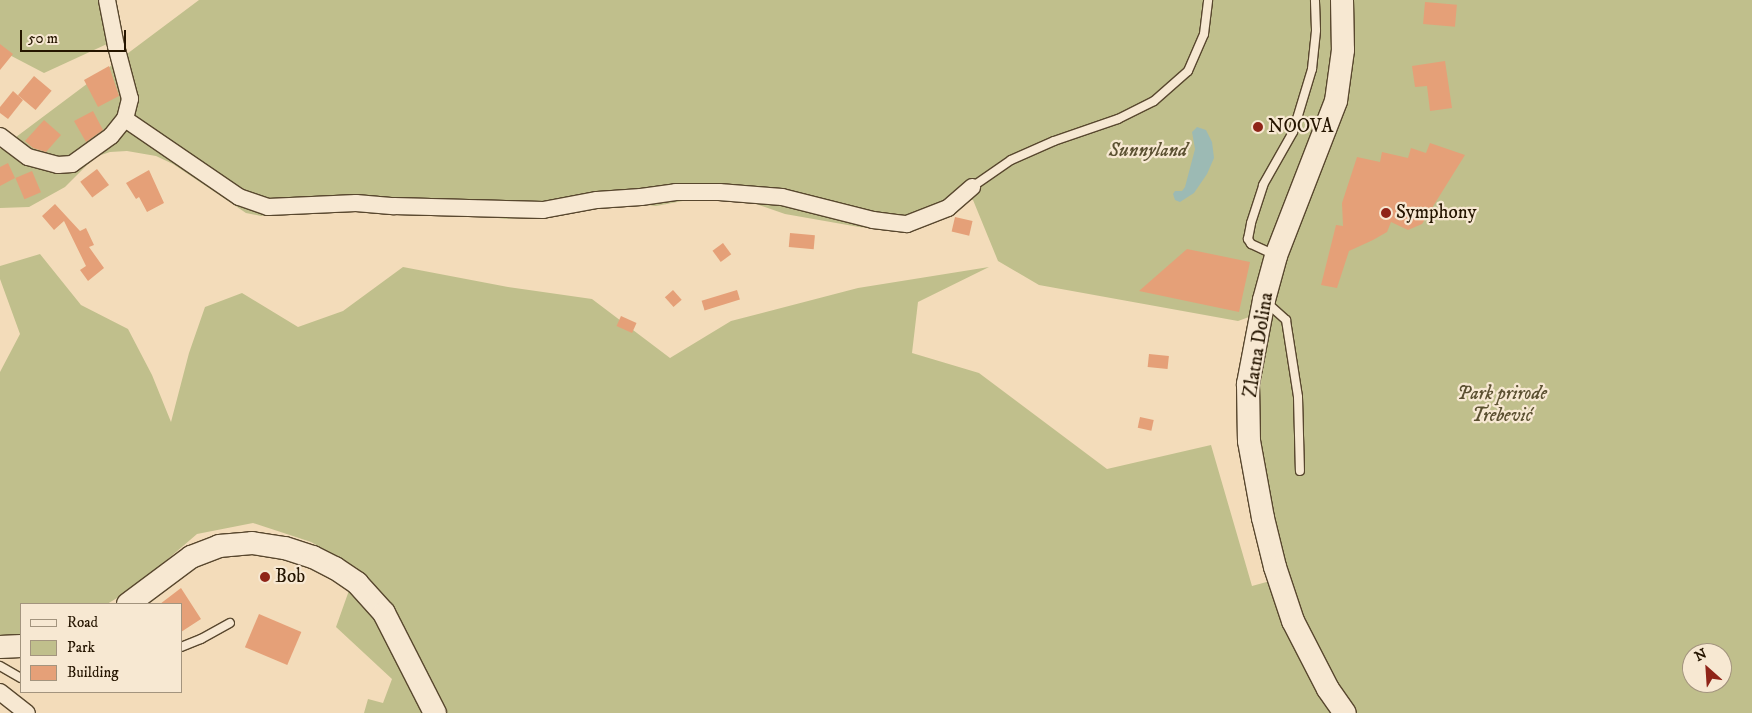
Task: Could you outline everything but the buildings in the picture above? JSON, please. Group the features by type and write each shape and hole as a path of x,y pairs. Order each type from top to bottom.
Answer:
{"main road":[{"name":"Zlatna Dolina","path":"1342,0 1343,50 1336,101 1276,256 1264,300 1248,384 1249,442 1263,518 1275,567 1294,621 1328,689 1345,713"},
{"path":"129,603 190,557 219,546 252,543 285,548 313,557 335,568 357,583 384,613 435,713"},
{"path":"0,647 20,646"}],"street":[{"path":"0,136 28,157 58,165 72,164 111,136 125,119 130,99 106,0"},
{"path":"125,119 239,197 268,208 356,203 394,206 543,210 597,200 676,192 719,192 782,197 873,220 907,224 948,208 972,187"},
{"path":"1,696 28,713"}],"lane":[{"path":"972,187 1011,160 1054,141 1118,119 1154,101 1188,71 1204,34 1208,0"},
{"path":"1276,256 1251,244 1248,239 1263,185 1293,132 1312,69 1316,30 1315,0"},
{"path":"1264,300 1286,320 1298,397 1300,471"},
{"path":"182,646 201,639 230,623"},
{"path":"0,666 20,677"}],"green space":[{"path":"0,0 100,0 107,44 44,73 0,50"},
{"path":"199,0 1752,0 1752,713 364,713 368,699 383,703 392,679 336,627 357,568 311,542 253,523 197,534 134,588 109,603 20,603 20,635 0,637 0,372 20,334 0,279 0,266 40,254 81,305 128,329 152,375 171,422 189,353 205,307 242,293 298,327 343,311 403,267 508,287 592,299 670,358 731,321 858,288 989,267 918,302 912,353 979,373 1107,469 1211,445 1252,586 1278,579 1251,382 1280,231 1262,262 1249,317 1238,321 1039,285 998,261 973,200 960,200 890,230 859,227 785,214 742,199 704,197 656,206 617,202 533,217 505,219 462,213 309,210 261,216 246,213 173,164 156,156 127,151 110,152 98,156 65,187 29,207 0,208 0,149"}],"water":[{"path":"1197,127 1206,130 1212,142 1214,158 1207,174 1194,193 1180,202 1175,200 1173,194 1175,191 1182,191 1185,187 1195,149 1192,132"}],"place":[{"name":"NOOVA","path":"1258,127"},
{"name":"Symphony","path":"1386,213"},
{"name":"Bob","path":"265,577"}],"park label":[{"name":"Sunnyland","path":"1148,151"},
{"name":"Park prirode Trebević","path":"1502,405"}]}
